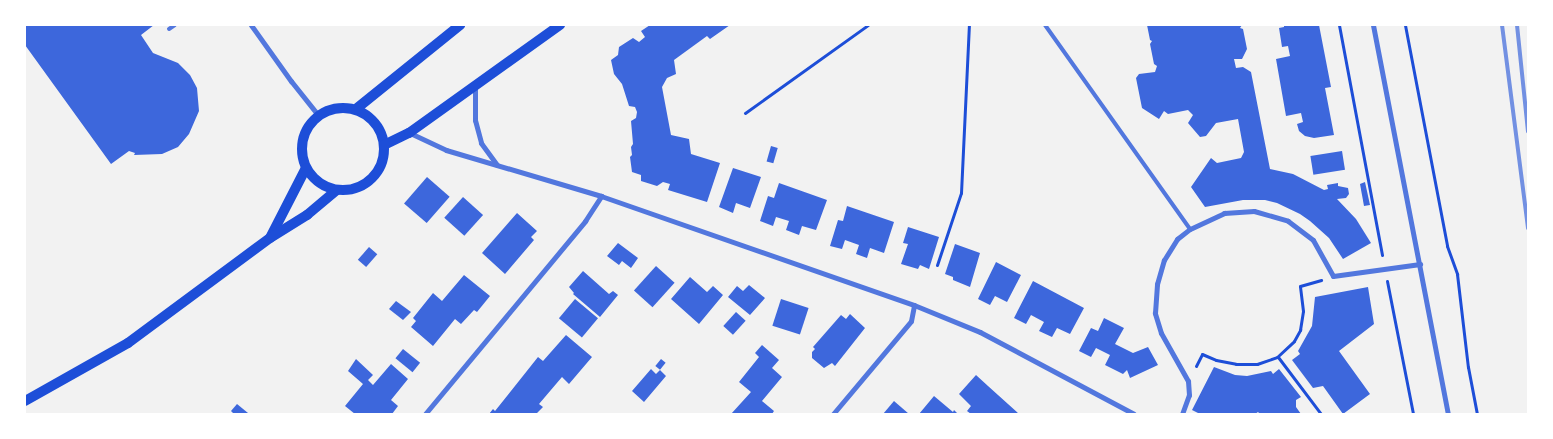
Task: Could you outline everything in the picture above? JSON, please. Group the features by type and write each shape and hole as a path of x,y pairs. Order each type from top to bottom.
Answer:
{"main road":[{"path":"356,109 460,25"},
{"path":"384,145 410,133 560,25"},
{"path":"336,107 356,109 374,121 384,145 383,162 375,176 358,188 337,190 321,184 306,168 301,149 304,133 318,115 336,107"},
{"path":"270,238 306,168"},
{"path":"25,401 128,343 270,238 307,215 337,190"}],"street":[{"path":"251,25 291,82 318,115"},
{"path":"1374,25 1448,414"},
{"path":"475,86 475,120 481,143 497,166"},
{"path":"410,133 446,150 601,196 914,304 980,332 1134,414"},
{"path":"425,414 585,221 601,196"},
{"path":"1182,414 1189,395 1188,381 1161,333 1155,313 1157,284 1164,260 1177,239 1190,229 1224,213 1254,210 1288,221 1313,240 1333,276 1420,264"},
{"path":"833,414 910,321 914,304"}],"lane":[{"path":"169,29 174,25"},
{"path":"1045,25 1190,229"}],"path":[{"path":"745,113 868,25"},
{"path":"937,265 961,193 969,25"},
{"path":"1340,25 1413,414"},
{"path":"1405,25 1447,246 1456,274 1468,367 1477,414"},
{"path":"1188,381 1202,354 1216,360 1236,364 1257,364 1278,356 1294,341 1300,330 1303,310 1300,286 1333,276"},
{"path":"1278,356 1321,414"}],"building":[{"path":"25,25 154,25 141,35 153,53 178,63 190,75 197,88 199,111 189,134 178,147 162,154 134,155 135,153 129,151 111,164 25,45"},
{"path":"650,25 730,25 710,39 707,36 674,60 676,74 667,78 662,87 671,135 689,139 691,154 720,163 707,202 668,190 670,184 663,182 657,186 641,181 641,175 632,172 630,157 633,144 631,121 636,118 637,112 635,107 629,106 622,84 614,74 611,60 618,55 619,47 633,38 639,42 645,37 641,31"},
{"path":"1147,25 1242,25 1240,28 1243,29 1247,49 1242,59 1234,59 1236,68 1243,67 1251,72 1270,169 1293,174 1324,190 1328,189 1327,185 1338,183 1338,186 1348,188 1349,194 1346,198 1337,199 1356,219 1371,243 1343,259 1329,238 1310,221 1277,203 1265,200 1243,200 1205,207 1191,187 1211,158 1217,163 1241,158 1244,152 1238,119 1216,123 1206,136 1200,137 1188,123 1193,115 1188,110 1168,114 1164,111 1159,119 1142,108 1136,78 1139,74 1155,72 1157,66 1154,64 1150,44 1152,41 1150,40"},
{"path":"1284,25 1319,25 1331,87 1325,88 1334,135 1314,138 1305,136 1299,131 1297,124 1303,122 1301,113 1286,116 1276,59 1290,56 1288,46 1282,47 1279,28 1284,27"},
{"path":"771,146 778,148 773,163 767,161"},
{"path":"1342,151 1345,170 1313,175 1310,156"},
{"path":"733,168 761,177 750,208 736,203 733,213 719,207"},
{"path":"427,177 450,197 427,223 404,203"},
{"path":"1365,182 1370,205 1364,206 1360,184"},
{"path":"779,183 827,200 816,230 802,226 799,235 786,230 789,221 776,217 773,226 760,221 768,196 774,198"},
{"path":"463,197 483,215 464,236 444,218"},
{"path":"847,206 894,222 884,253 870,248 867,258 856,254 859,245 845,240 842,249 830,246 838,220 843,221"},
{"path":"517,213 537,231 531,237 534,240 505,274 482,253"},
{"path":"908,227 939,237 929,269 920,265 918,269 901,264 908,244 903,243"},
{"path":"618,243 638,258 631,268 622,261 619,265 607,256"},
{"path":"955,244 980,253 970,287 953,280 953,277 945,274"},
{"path":"369,247 377,254 366,267 358,260"},
{"path":"996,262 1021,275 1007,302 995,296 990,305 978,299"},
{"path":"656,266 675,283 652,307 634,291"},
{"path":"583,271 609,294 613,291 618,295 600,317 573,294 569,287"},
{"path":"464,275 490,296 477,312 474,310 461,324 455,319 433,346 411,327 416,321 413,318 433,293 442,301"},
{"path":"690,277 707,292 713,286 723,295 699,324 671,299"},
{"path":"1033,281 1084,308 1070,334 1057,328 1052,337 1039,331 1044,322 1031,315 1026,324 1014,318"},
{"path":"749,285 765,298 750,315 728,297 737,286 743,291"},
{"path":"1368,287 1374,324 1339,351 1370,394 1343,414 1323,386 1313,388 1292,360 1300,354 1298,351 1312,326 1315,297"},
{"path":"575,299 598,318 582,337 559,318"},
{"path":"781,299 809,308 800,335 772,326"},
{"path":"396,301 411,312 403,320 389,309"},
{"path":"736,312 746,321 733,335 723,326"},
{"path":"850,314 865,328 835,366 832,363 824,368 812,358 812,352 815,349 813,347 841,315 846,319"},
{"path":"1104,318 1124,328 1115,344 1133,353 1148,347 1158,365 1130,378 1127,370 1123,374 1105,365 1110,355 1096,348 1091,357 1079,351 1091,328 1098,331"},
{"path":"566,335 592,357 569,384 562,377 539,404 543,407 536,414 489,414 493,409 495,411 538,357 543,361"},
{"path":"762,345 779,360 772,368 782,377 762,401 774,411 772,414 731,414 751,392 739,382 759,357 755,353"},
{"path":"403,349 420,363 413,372 395,358"},
{"path":"356,359 373,375 368,380 373,385 391,364 408,379 391,400 398,406 392,414 355,414 345,406 363,384 348,371"},
{"path":"661,359 666,363 660,370 655,366"},
{"path":"1214,367 1235,375 1247,376 1271,371 1273,374 1279,369 1301,397 1296,400 1296,407 1301,414 1260,414 1258,412 1255,414 1200,414 1192,410"},
{"path":"651,369 656,374 660,370 666,376 644,402 632,391"},
{"path":"976,375 1019,414 971,414 967,411 971,406 959,394"},
{"path":"934,396 953,412 954,410 958,414 919,414"},
{"path":"894,401 909,414 883,414"},
{"path":"237,404 248,413 234,414 231,411"}],"railway":[{"path":"1502,25 1528,228"},
{"path":"1517,25 1528,131"}]}
